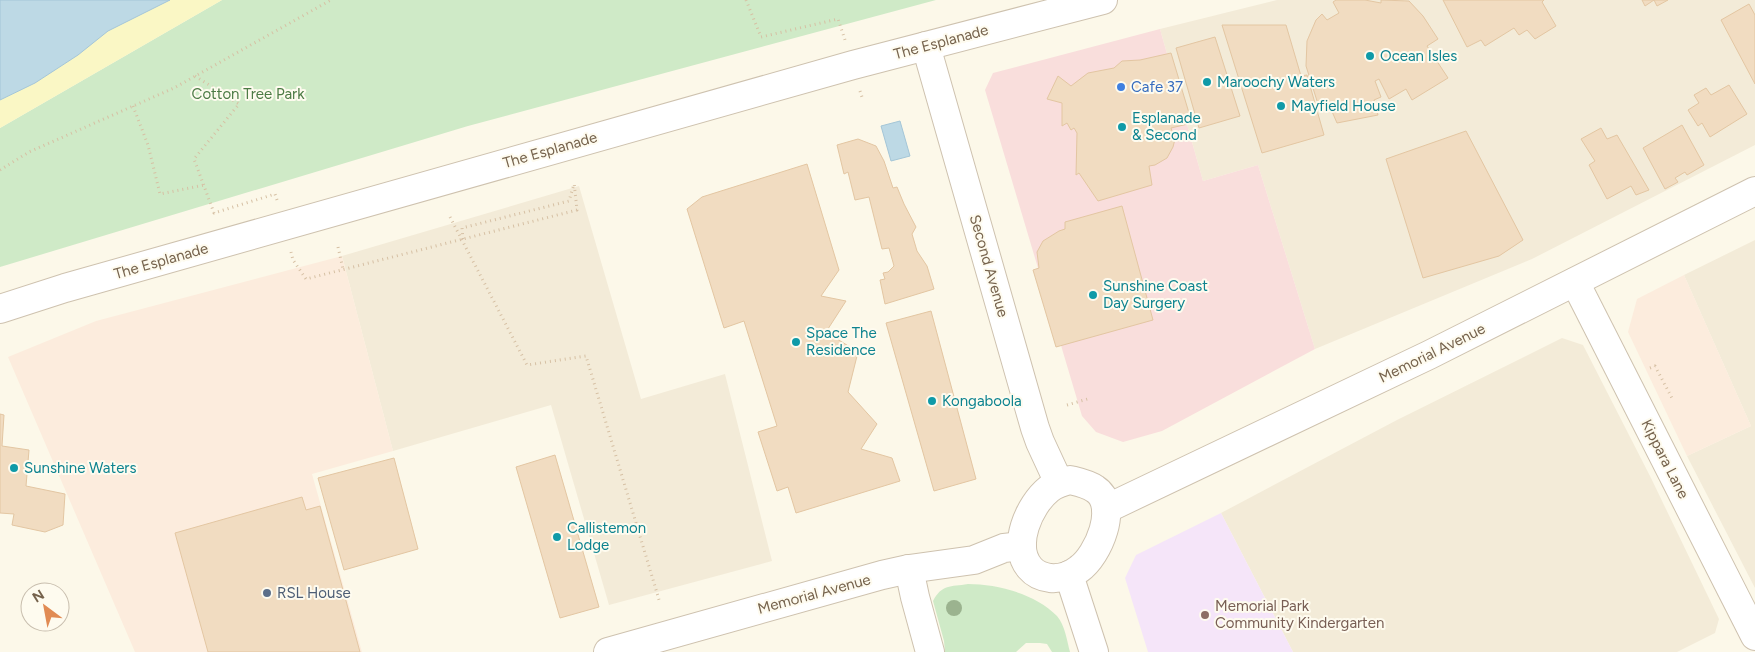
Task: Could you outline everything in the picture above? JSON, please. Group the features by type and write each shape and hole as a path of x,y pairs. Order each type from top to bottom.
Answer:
{"street":[{"name":"The Esplanade","path":"0,309 65,288 853,65 1103,0"},
{"name":"Second Avenue","path":"926,46 1035,428 1059,483"},
{"name":"Memorial Avenue","path":"1106,509 1429,355 1755,191"},
{"name":"Kippara Lane","path":"1575,282 1755,636"},
{"path":"1070,480 1096,489 1103,498 1106,509 1105,527 1094,551 1080,569 1059,578 1045,577 1034,572 1023,557 1022,536 1035,506 1050,488 1059,483 1070,480"},
{"name":"Memorial Avenue","path":"608,652 909,568 974,560 1004,548 1022,546"},
{"path":"909,568 930,652"},
{"path":"1069,575 1094,652"}],"path":[{"path":"0,170 30,152 174,88 331,0"},
{"path":"746,0 761,37 838,19 863,100"},
{"path":"195,76 239,104 194,159 214,213 275,194 293,260 306,279 463,240 577,210 574,182 569,201 462,228 463,240"},
{"path":"133,106 148,145 160,194 204,185"},
{"path":"450,218 527,365 586,356 660,603"},
{"path":"338,247 343,269"},
{"path":"1643,371 1655,366 1673,400"},
{"path":"1066,405 1092,398"}],"shaded area":[{"path":"1277,0 1755,0 1755,145 1532,259 1315,349 1258,165 1203,181 1160,29"},
{"path":"1160,29 1203,181 1258,165 1315,349 1162,431 1123,442 1096,432 1082,416 985,90 993,73"},
{"path":"579,186 641,399 725,374 772,561 609,605 551,405 393,451 342,256"},
{"path":"1755,240 1755,588 1687,456 1751,426 1684,275"},
{"path":"342,256 393,451 312,474 362,652 135,652 8,357 96,321"},
{"path":"1684,275 1751,426 1687,456 1628,332 1637,299"},
{"path":"1562,338 1583,345 1651,478 1719,619 1715,633 1677,652 1293,652 1221,513 1397,420"},
{"name":"Memorial Park Community Kindergarten","path":"1221,513 1293,652 1148,652 1125,578 1136,555"}],"green space":[{"name":"Cotton Tree Park","path":"222,0 936,0 468,126 0,267 0,128"},
{"path":"968,584 1003,588 1027,596 1048,608 1057,616 1062,624 1070,652 1052,652 1047,644 1026,643 1016,652 945,652 944,641 933,601 947,587"}],"sand":[{"path":"170,0 222,0 0,128 0,100 35,83 78,55 108,31"}],"water":[{"path":"0,0 170,0 108,31 78,55 35,83 0,100"},
{"path":"900,121 910,156 891,161 881,126"}],"building":[{"name":"Ocean Isles","path":"1336,0 1365,0 1381,3 1381,0 1409,1 1423,16 1438,39 1427,46 1448,78 1412,100 1406,89 1389,99 1379,79 1375,81 1381,97 1374,100 1378,115 1337,123 1327,100 1318,104 1306,66 1307,41 1316,20 1322,14 1327,20 1339,13 1333,2"},
{"path":"1443,0 1544,0 1542,2 1556,26 1535,39 1527,30 1519,35 1514,28 1485,46 1481,40 1467,47"},
{"path":"1642,0 1654,0 1645,6"},
{"path":"1654,0 1668,0 1657,6"},
{"path":"1749,4 1755,15 1755,84 1721,20"},
{"name":"Mayfield House","path":"1222,25 1286,25 1301,76 1307,75 1324,135 1262,153"},
{"name":"Maroochy Waters","path":"1215,37 1240,116 1199,128 1176,48"},
{"name":"Esplanade & Second","path":"1171,53 1192,123 1171,128 1175,139 1167,158 1155,165 1149,166 1152,185 1098,201 1079,173 1076,175 1077,133 1074,128 1071,130 1067,123 1062,126 1062,103 1047,99 1058,76 1071,86 1088,73 1114,68 1122,61 1140,60"},
{"path":"1729,85 1747,114 1710,137 1702,123 1698,126 1688,110 1699,103 1694,95 1706,88 1711,95"},
{"path":"1682,125 1704,165 1687,175 1685,172 1675,178 1678,182 1665,189 1643,148"},
{"path":"1601,128 1607,139 1617,135 1649,190 1636,195 1631,186 1607,199 1589,165 1595,161 1581,139"},
{"path":"1466,131 1523,240 1499,256 1423,278 1386,159"},
{"path":"858,139 876,146 884,161 893,188 897,187 916,227 912,234 917,251 927,266 934,289 885,304 880,280 885,279 883,273 888,272 894,266 889,248 882,249 869,197 855,200 848,172 844,174 837,145"},
{"name":"Space The Residence","path":"807,164 839,270 821,296 846,301 826,332 858,352 848,392 877,424 861,449 892,458 900,481 796,513 788,487 777,491 758,432 777,426 744,321 724,328 687,209 702,197"},
{"name":"Sunshine Coast Day Surgery","path":"1122,206 1153,320 1056,347 1033,270 1039,268 1037,252 1043,241 1065,229 1065,222"},
{"name":"Kongaboola","path":"931,311 976,479 934,491 886,323"},
{"name":"Sunshine Waters","path":"0,414 4,415 2,446 29,450 26,486 65,494 63,525 45,532 12,525 14,514 0,513"},
{"name":"Callistemon Lodge","path":"555,455 599,607 560,618 516,467"},
{"path":"394,458 418,549 344,570 318,478"},
{"name":"RSL House","path":"302,497 306,510 320,506 360,652 208,652 175,533"}],"place":[{"name":"Ocean Isles","path":"1370,56"},
{"name":"Maroochy Waters","path":"1207,82"},
{"name":"Cafe 37","path":"1121,87"},
{"name":"Mayfield House","path":"1281,106"},
{"name":"Esplanade & Second","path":"1122,127"},
{"name":"Sunshine Coast Day Surgery","path":"1093,295"},
{"name":"Space The Residence","path":"796,342"},
{"name":"Kongaboola","path":"932,401"},
{"name":"Sunshine Waters","path":"14,468"},
{"name":"Callistemon Lodge","path":"557,537"},
{"name":"RSL House","path":"267,593"},
{"name":"Memorial Park Community Kindergarten","path":"1205,615"}]}
